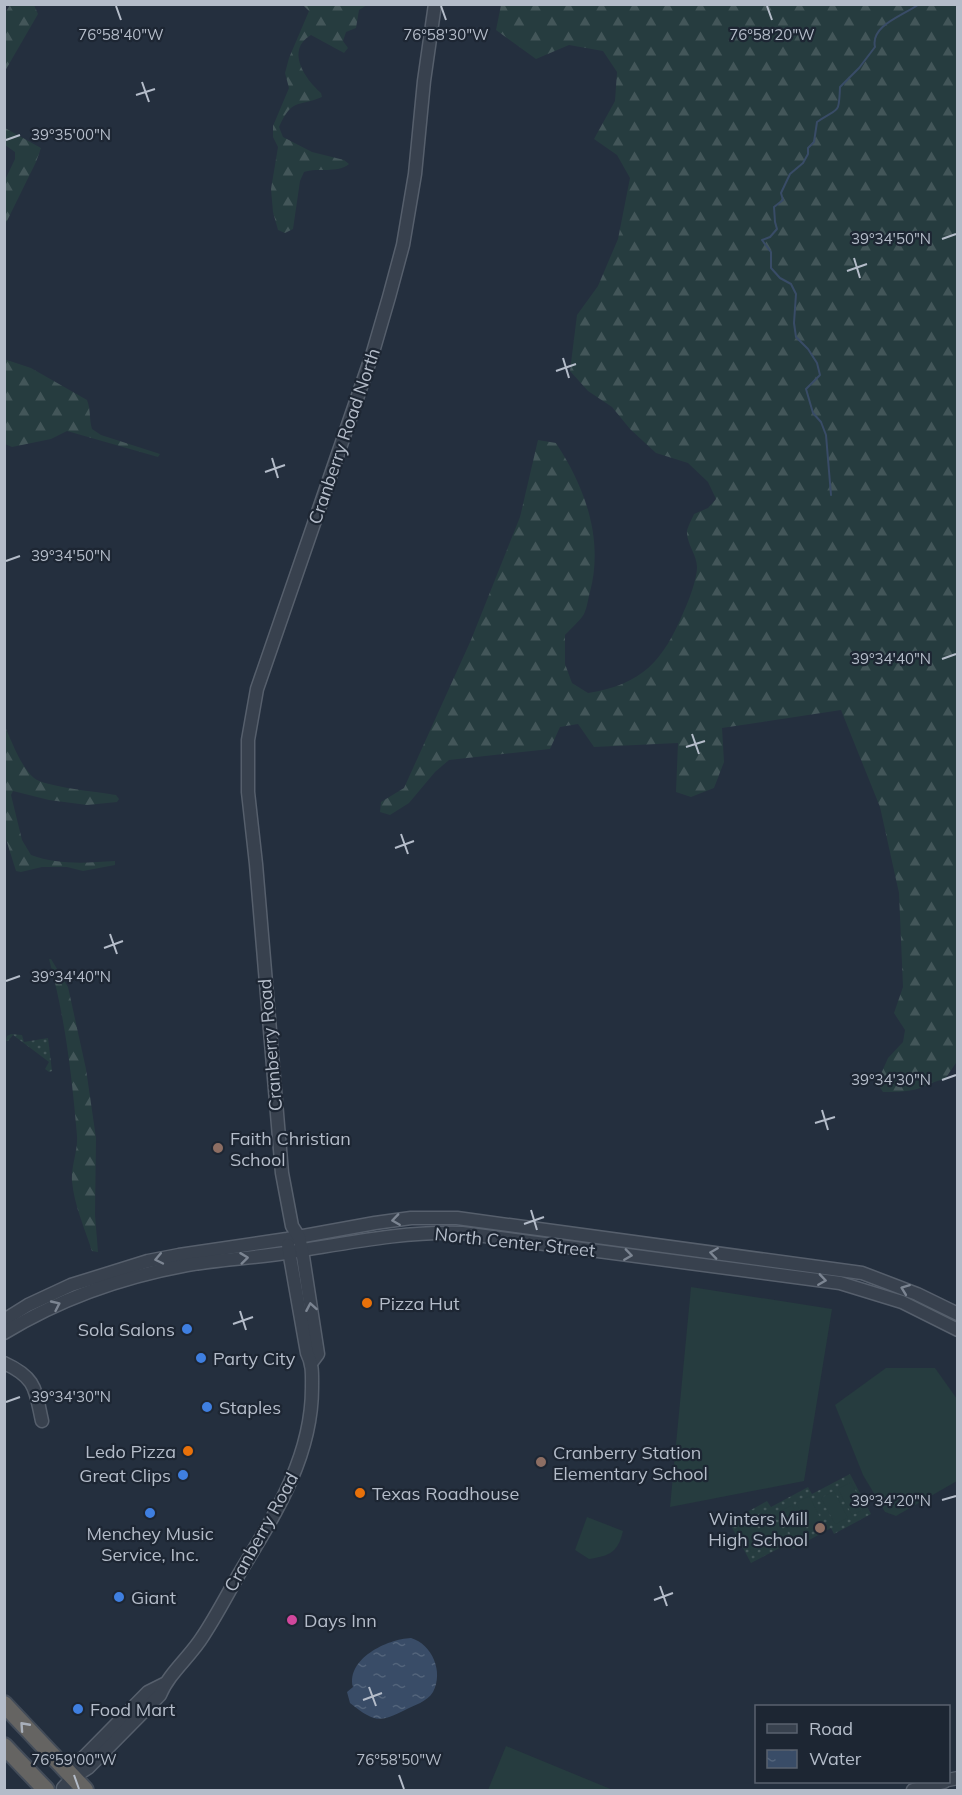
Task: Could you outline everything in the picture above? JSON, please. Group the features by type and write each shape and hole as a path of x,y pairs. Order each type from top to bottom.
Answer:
{"highway":[{"path":"4,1704 68,1783 85,1791"},
{"path":"4,1746 46,1791"}],"street":[{"name":"Cranberry Road North","path":"256,864 248,792 247,751 251,716 257,689 373,352 403,245 416,174 424,81 435,4"},
{"name":"Cranberry Road","path":"68,1783 88,1768 160,1695 164,1684 202,1637 267,1527 299,1463 312,1410 312,1362 318,1354 282,1173 256,864"},
{"name":"North Center Street","path":"4,1320 28,1305 71,1285 131,1266 179,1254 293,1234 411,1218 457,1218 862,1273 917,1294 957,1314"},
{"name":"North Center Street","path":"4,1333 64,1301 95,1288 138,1276 188,1265 296,1251 397,1234 428,1232 462,1233 840,1283 902,1302 957,1330"},
{"path":"4,1363 28,1377 36,1388 42,1421"},
{"path":"913,1791 939,1783"}],"green space":[{"path":"10,5 34,5 38,14 5,71 5,13"},
{"path":"303,5 367,5 359,10 356,28 346,32 343,41 348,48 344,53 311,35 303,41 299,48 300,64 322,97 296,105 288,111 279,127 283,137 312,152 344,160 349,164 339,169 304,172 300,181 293,229 285,233 278,230 273,212 271,189 278,147 273,137 273,126 289,88 285,73 289,58 309,11"},
{"path":"501,5 957,5 958,1060 945,1079 917,1089 900,1092 883,1092 877,1083 888,1058 903,1042 905,1030 894,1013 903,987 899,893 880,807 841,710 722,728 724,762 714,788 691,797 676,792 678,743 594,747 578,724 560,727 550,749 449,760 435,772 409,803 390,815 380,812 381,802 404,788 471,640 520,517 538,440 556,443 576,477 593,533 594,572 587,606 582,617 565,635 565,664 572,683 588,693 607,689 637,676 659,657 668,644 688,601 697,572 697,562 687,536 688,529 694,514 708,508 716,499 708,482 688,463 656,453 630,429 612,407 588,391 570,371 577,315 598,286 618,239 630,178 617,155 594,139 615,101 617,72 603,51 569,45 536,59 496,30"},
{"path":"5,128 41,148 5,225 5,180 15,159 15,152 5,145"},
{"path":"4,359 31,368 87,400 92,429 101,435 160,454 158,457 67,431 51,439 12,447 5,444"},
{"path":"4,725 20,760 34,778 60,787 116,795 119,799 117,802 87,805 49,800 13,791 11,795 22,840 31,855 62,862 115,861 115,865 83,871 67,867 42,867 16,871 5,836"},
{"path":"49,959 68,987 86,1069 96,1138 95,1215 98,1252 92,1251 73,1190 72,1175 77,1142 73,1091 64,1025"},
{"path":"11,1034 22,1035 24,1042 48,1038 52,1071 45,1069 49,1062 13,1035 6,1041 7,1036"},
{"path":"691,1287 832,1309 804,1481 670,1507"},
{"path":"886,1368 935,1368 957,1399 957,1481 896,1516 885,1512 863,1475 835,1405"},
{"path":"850,1474 871,1514 834,1534 831,1528 793,1549 789,1543 751,1563 729,1522 767,1501 771,1507 808,1487 812,1494"},
{"path":"851,1482 865,1509 852,1515 838,1489"},
{"path":"834,1491 848,1518 835,1524 821,1498"},
{"path":"809,1496 823,1523 810,1530 796,1503"},
{"path":"792,1505 806,1532 793,1539 779,1512"},
{"path":"768,1510 782,1537 769,1544 755,1517"},
{"path":"587,1517 623,1531 619,1544 612,1552 589,1559 575,1550"},
{"path":"750,1520 765,1547 752,1553 737,1527"},
{"path":"506,1746 613,1790 488,1790"}],"water":[{"path":"411,1638 425,1646 434,1660 437,1676 433,1692 420,1703 382,1719 365,1714 350,1703 347,1692 353,1687 352,1677 362,1659 370,1652 391,1642"}],"waterway":[{"path":"831,495 826,435 821,422 813,413 806,389 820,375 817,363 796,337 794,323 796,294 791,284 780,278 771,268 771,252 762,240 770,237 777,229 774,207 783,200 781,193 790,174 803,163 808,154 808,148 814,142 817,122 834,112 838,106 840,87 875,47 875,39 883,27 919,4"},
{"path":"947,4 957,4"}],"place":[{"name":"Faith Christian School","path":"218,1148"},
{"name":"Pizza Hut","path":"367,1303"},
{"name":"Sola Salons","path":"187,1329"},
{"name":"Party City","path":"201,1358"},
{"name":"Staples","path":"207,1407"},
{"name":"Ledo Pizza","path":"188,1451"},
{"name":"Cranberry Station Elementary School","path":"541,1462"},
{"name":"Great Clips","path":"183,1475"},
{"name":"Texas Roadhouse","path":"360,1493"},
{"name":"Menchey Music Service, Inc.","path":"150,1513"},
{"name":"Winters Mill High School","path":"820,1528"},
{"name":"Giant","path":"119,1597"},
{"name":"Days Inn","path":"292,1620"},
{"name":"Food Mart","path":"78,1709"}]}
